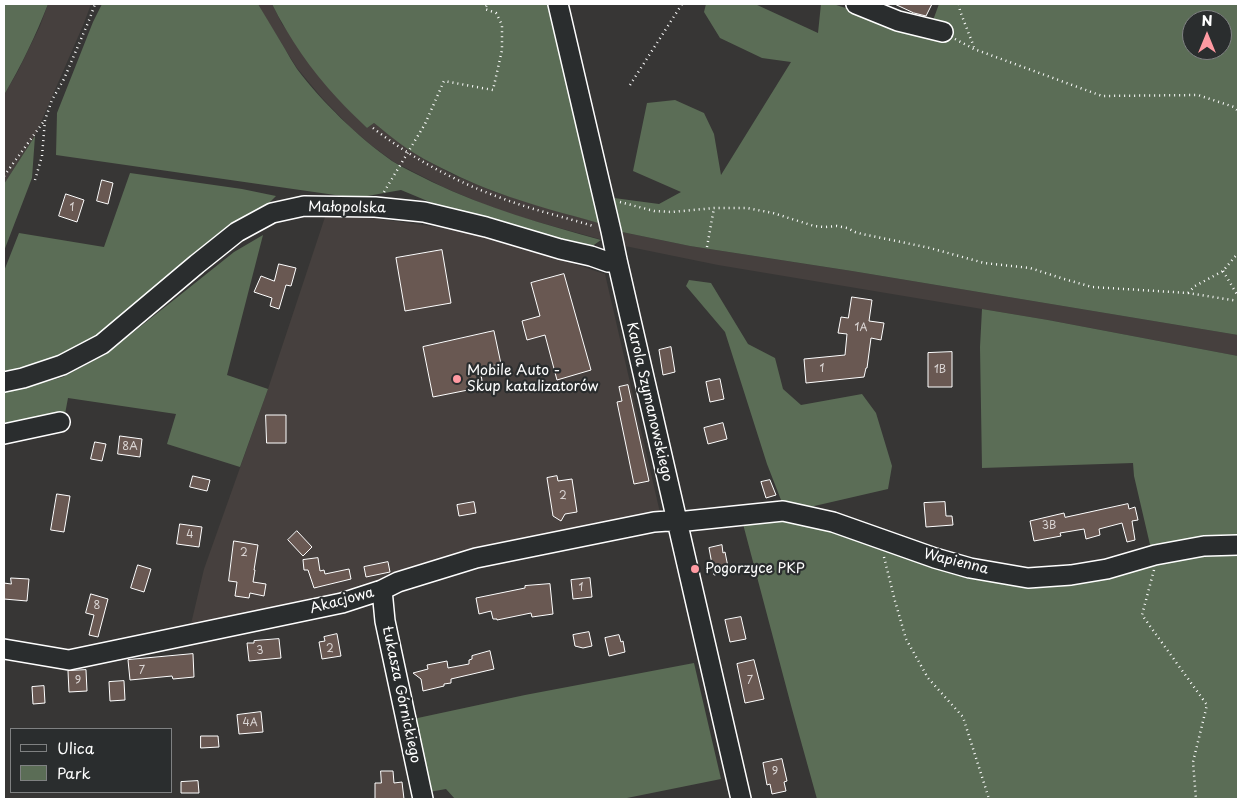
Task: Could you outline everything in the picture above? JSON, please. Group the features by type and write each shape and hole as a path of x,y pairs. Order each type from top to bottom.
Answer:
{"street":[{"name":"Karola Szymanowskiego","path":"558,4 741,799"},
{"path":"856,4 898,21 943,32"},
{"name":"Małopolska","path":"4,382 23,378 62,365 102,344 237,232 272,213 304,206 376,207 424,212 486,227 608,262 617,260"},
{"path":"4,434 60,422"},
{"name":"Wapienna","path":"677,522 783,511 833,522 935,558 970,568 1028,578 1107,569 1159,555 1204,546 1238,545"},
{"name":"Akacjowa","path":"4,649 69,660 342,603 382,590 398,582 476,558 654,522 668,520 677,522"},
{"name":"Łukasza Górnickiego","path":"382,590 384,621 424,799"}],"path":[{"path":"35,180 42,156 45,120 52,100 72,62 95,4"},
{"path":"376,207 425,124 444,81 493,90 502,50 502,25 496,13 485,9 487,4"},
{"path":"630,85 682,4"},
{"path":"959,4 974,49"},
{"path":"943,32 974,49 1102,96 1198,95 1234,107 1238,111"},
{"path":"4,176 45,120"},
{"path":"373,128 407,153 455,179 488,193 591,225"},
{"path":"604,201 616,200 654,211 672,212 714,208 747,208 773,212 814,226 837,226 854,232 930,248 984,263 1030,268 1064,280 1092,287 1188,293 1238,301"},
{"path":"707,247 714,208"},
{"path":"1188,293 1195,286 1223,271 1238,253"},
{"path":"1223,271 1238,296"},
{"path":"880,539 894,601 906,639 928,678 963,717 989,799"},
{"path":"1159,555 1142,615 1207,704 1193,762 1196,799"}],"shaded area":[{"path":"48,4 91,4 35,136 4,184 4,95 40,26"},
{"path":"258,4 272,4 282,24 338,99 367,128 374,123 422,158 454,175 495,192 621,229 622,232 690,246 1238,335 1238,356 1048,320 718,265 625,246 490,207 443,187 394,162 350,127 297,68"},
{"path":"326,214 345,214 479,233 605,274 661,517 384,584 191,624 204,569 268,389"}],"green space":[{"path":"4,4 48,4 28,50 4,95"},
{"path":"102,4 258,4 297,69 307,81 354,130 392,161 432,182 494,208 601,240 588,249 437,205 401,190 356,198 56,155 57,113"},
{"path":"272,4 550,4 602,224 522,201 477,185 417,155 374,123 367,128 337,98 309,65"},
{"path":"706,4 755,4 818,33 821,4 833,4 928,34 939,4 1238,4 1238,335 690,246 622,232 614,198 659,204 681,192 633,171 647,103 675,100 704,113 714,134 721,175 791,62 762,58 720,38 704,12"},
{"path":"35,136 32,178 4,251 4,184"},
{"path":"130,173 242,189 276,196 267,205 230,225 105,332 64,357 4,376 4,271 19,233 104,247"},
{"path":"263,235 227,375 268,389 240,467 167,444 176,414 68,398 65,414 4,430 4,389 24,388 63,377 106,354 234,252"},
{"path":"689,280 711,283 748,344 775,358 783,389 801,405 862,394 876,413 892,466 888,489 810,507 785,506 767,464 725,332 686,286"},
{"path":"982,309 1238,356 1238,539 1151,549 1134,476 1133,463 982,468 980,347"},
{"path":"784,515 968,576 1238,551 1238,799 817,799 743,524"},
{"path":"694,663 721,779 622,799 455,799 446,789 429,792 413,719 525,695"}],"building":[{"path":"895,4 932,4 926,16 914,13"},
{"path":"102,180 113,183 108,204 97,201"},
{"path":"66,194 84,200 77,222 59,216"},
{"path":"442,250 451,303 405,311 396,258"},
{"path":"279,264 296,268 291,286 286,285 279,309 270,306 272,298 254,292 261,276 274,281"},
{"path":"564,274 591,370 557,380 545,335 527,340 522,321 540,316 531,283"},
{"path":"852,297 872,300 869,321 884,323 881,340 871,338 864,377 806,383 804,359 845,355 847,334 838,333 841,317 848,318"},
{"path":"494,331 501,364 480,368 483,387 433,397 423,347"},
{"path":"671,347 675,372 663,375 659,350"},
{"path":"952,352 952,387 928,387 928,353"},
{"path":"720,379 724,399 710,402 706,382"},
{"path":"628,385 649,481 634,484 617,402 622,401 619,387"},
{"path":"266,415 286,415 286,443 267,443"},
{"path":"723,423 727,439 708,444 704,428"},
{"path":"120,436 142,439 140,457 118,454"},
{"path":"95,442 106,444 102,461 91,459"},
{"path":"193,476 210,480 207,491 190,487"},
{"path":"557,476 558,481 572,479 577,512 565,514 561,521 553,516 547,478"},
{"path":"770,480 776,495 766,498 761,482"},
{"path":"57,494 70,496 64,532 51,530"},
{"path":"474,502 476,513 459,516 457,505"},
{"path":"945,502 946,516 952,516 953,525 926,527 924,503"},
{"path":"1128,504 1129,509 1135,507 1138,520 1132,521 1135,540 1127,542 1122,523 1099,529 1100,535 1086,539 1084,529 1060,533 1061,536 1034,541 1030,521 1064,513 1065,517"},
{"path":"180,524 202,527 199,547 177,544"},
{"path":"297,531 312,547 303,556 288,540"},
{"path":"234,541 258,545 253,582 266,584 264,596 250,593 249,598 235,596 237,582 229,581"},
{"path":"722,545 729,572 714,575 709,548"},
{"path":"318,558 320,571 324,570 325,574 349,569 351,579 314,588 308,570 304,570 303,560"},
{"path":"388,562 390,572 366,577 364,567"},
{"path":"138,565 151,569 144,592 131,588"},
{"path":"11,578 29,579 27,601 4,599 4,583 11,584"},
{"path":"590,578 592,597 573,599 571,580"},
{"path":"550,584 553,614 532,617 531,613 497,620 493,619 491,611 479,614 476,598 525,588 525,586"},
{"path":"91,594 108,599 98,637 89,635 94,615 86,613"},
{"path":"741,617 746,639 730,642 725,620"},
{"path":"589,632 592,646 583,648 575,646 573,635"},
{"path":"337,634 341,656 322,659 319,642 325,641 324,637"},
{"path":"619,635 621,642 623,641 625,652 609,656 605,638"},
{"path":"279,639 281,658 249,661 247,643"},
{"path":"490,651 494,669 451,679 451,683 444,684 444,686 423,691 421,679 413,673 428,669 427,665 447,661 448,668 469,664 472,656"},
{"path":"193,654 194,677 173,679 172,676 130,680 128,660"},
{"path":"754,660 764,699 745,703 737,664"},
{"path":"86,670 87,691 69,692 68,671"},
{"path":"124,681 125,700 110,701 109,682"},
{"path":"44,686 45,703 33,704 32,687"},
{"path":"261,712 263,732 239,734 237,715"},
{"path":"201,736 218,736 219,747 201,748"},
{"path":"782,759 787,781 784,782 786,791 772,794 770,784 767,785 763,763"},
{"path":"381,771 393,771 394,783 402,782 404,799 375,799 375,783 381,783"},
{"path":"198,781 199,793 181,793 181,782"}],"place":[{"name":"Mobile Auto - Skup katalizatorów","path":"457,379"},
{"name":"Pogorzyce PKP","path":"695,569"}]}
